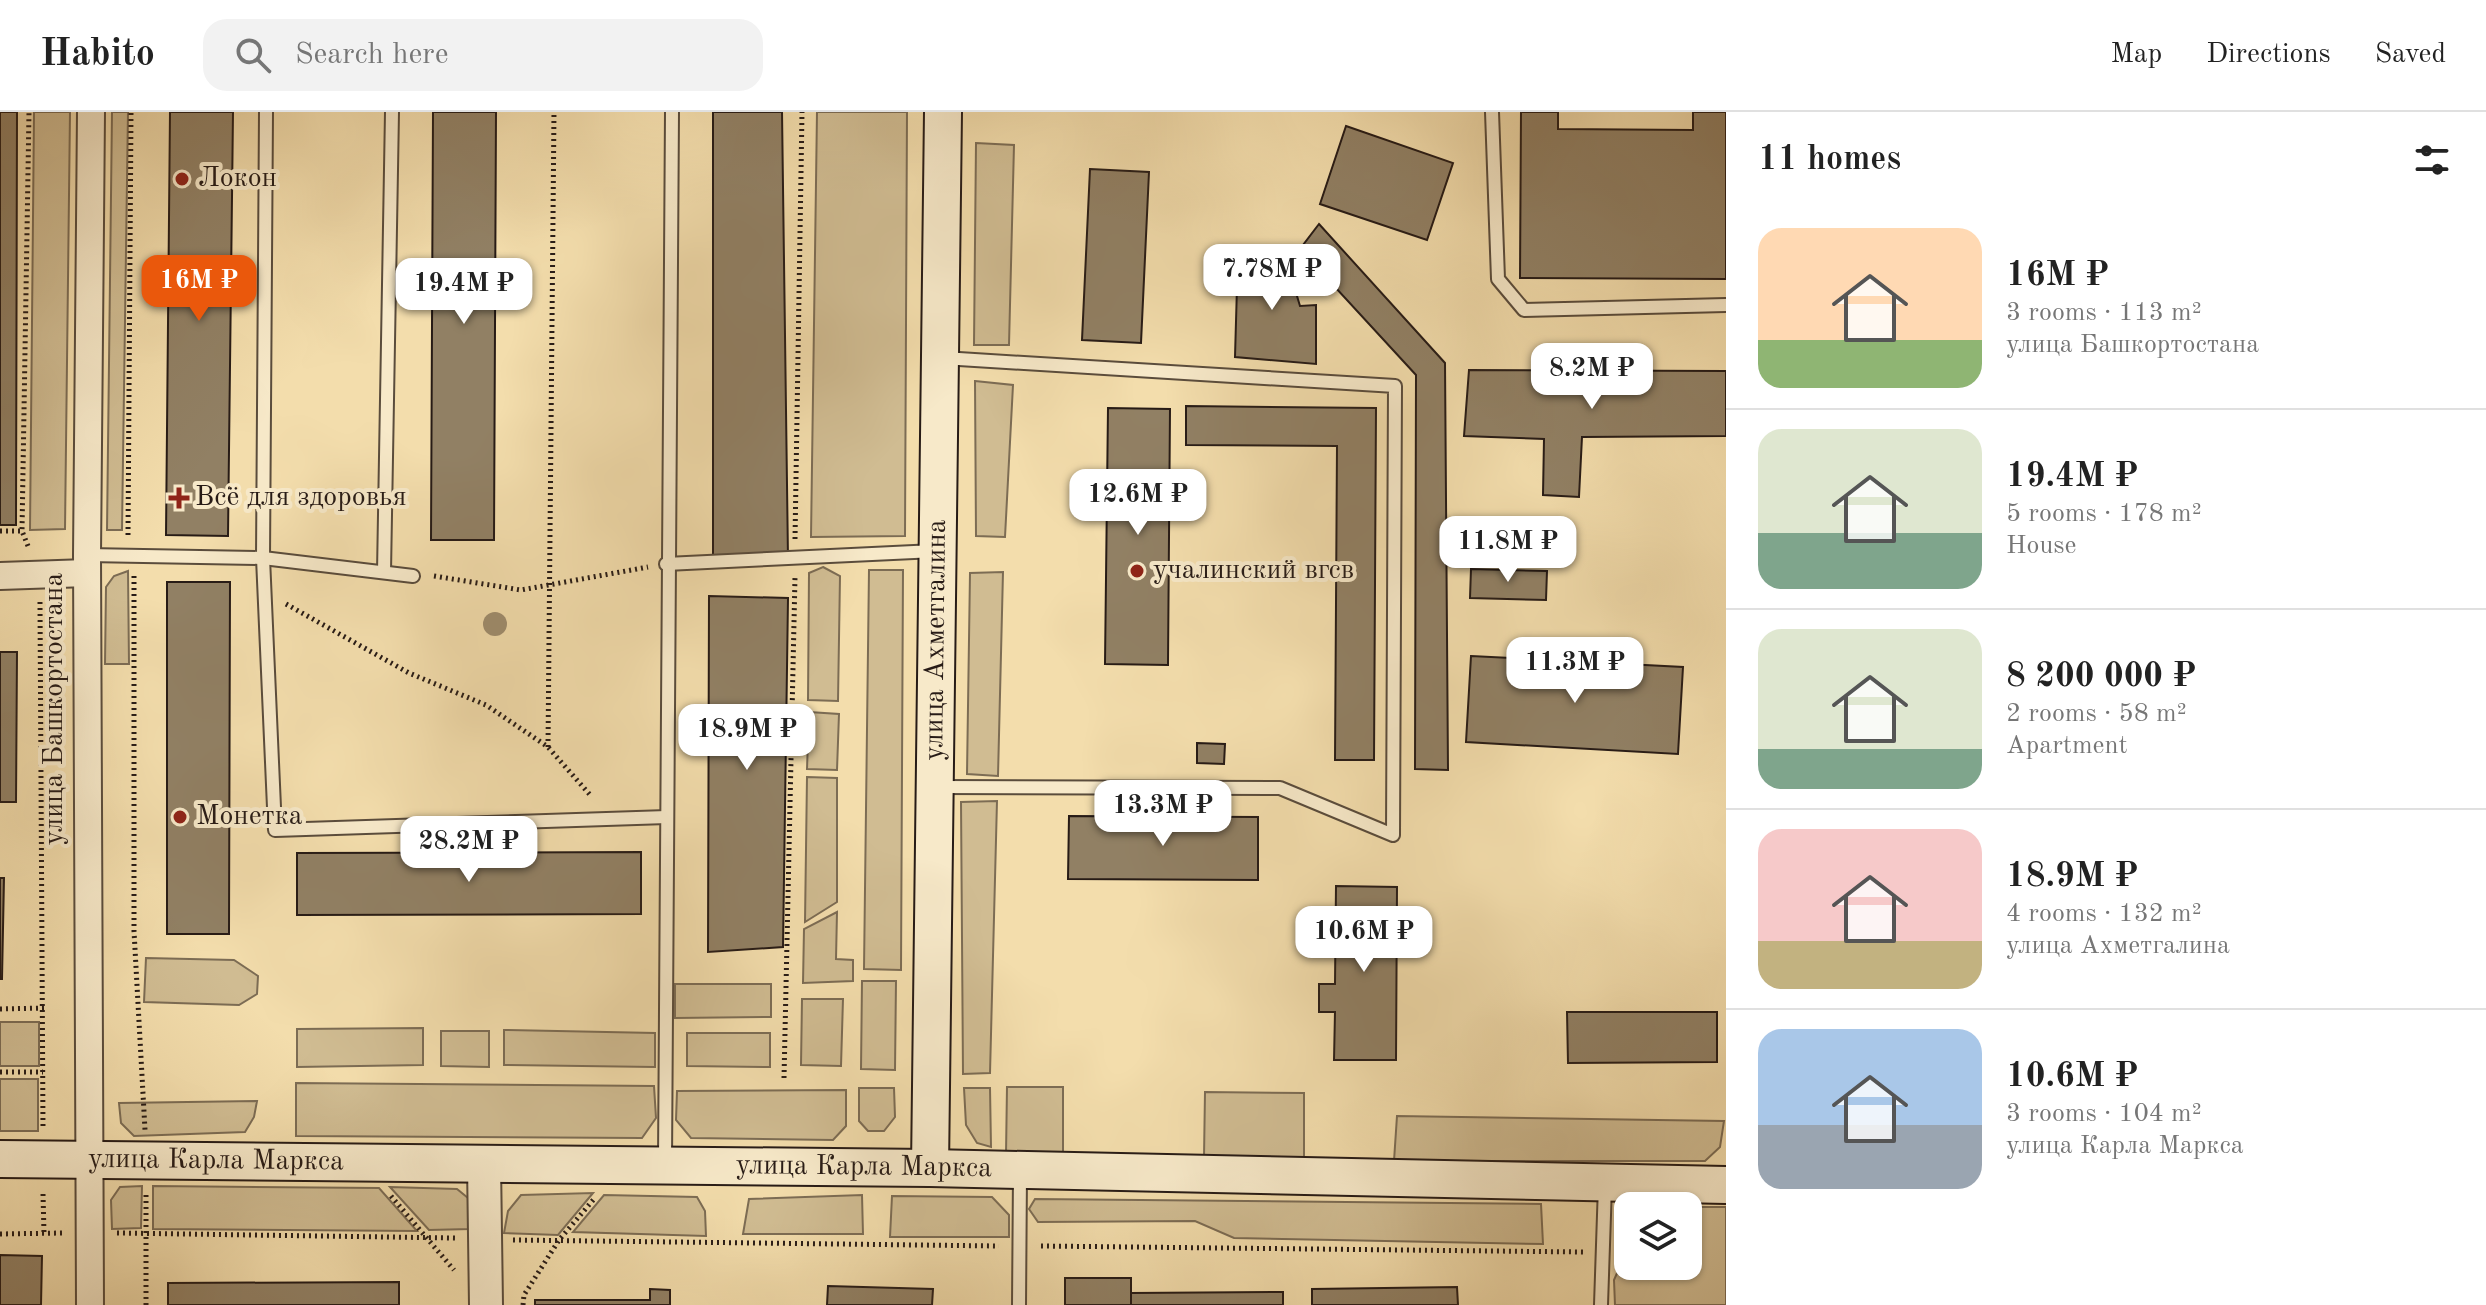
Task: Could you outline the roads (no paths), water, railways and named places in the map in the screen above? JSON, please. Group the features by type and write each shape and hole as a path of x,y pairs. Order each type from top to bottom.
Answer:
{"main road":[{"name":"улица Ахметгалина","path":"930,1168 941,551 943,112"},
{"name":"улица Карла Маркса","path":"0,1159 930,1168 1605,1185 1726,1185"}],"street":[{"name":"улица Башкортостана","path":"90,1305 87,1160 87,564 91,112"},
{"path":"0,576 39,575 87,564"},
{"path":"484,1164 486,1305"}],"lane":[{"path":"266,112 263,558 275,830 667,817"},
{"path":"384,572 392,112"},
{"path":"665,1167 666,564 672,112"},
{"path":"1492,112 1498,279 1524,310 1726,305"},
{"path":"935,787 1280,788 1393,835 1395,386 942,358"},
{"path":"666,564 941,551"},
{"path":"87,564 133,556 263,558 413,576"},
{"path":"1019,1305 1020,1171"},
{"path":"1601,1305 1600,1253 1605,1185"}],"place":[{"name":"Локон","path":"182,179"},
{"name":"Всё для здоровья","path":"179,498"},
{"name":"учалинский вгсв","path":"1137,571"},
{"name":"Монетка","path":"180,817"}]}
